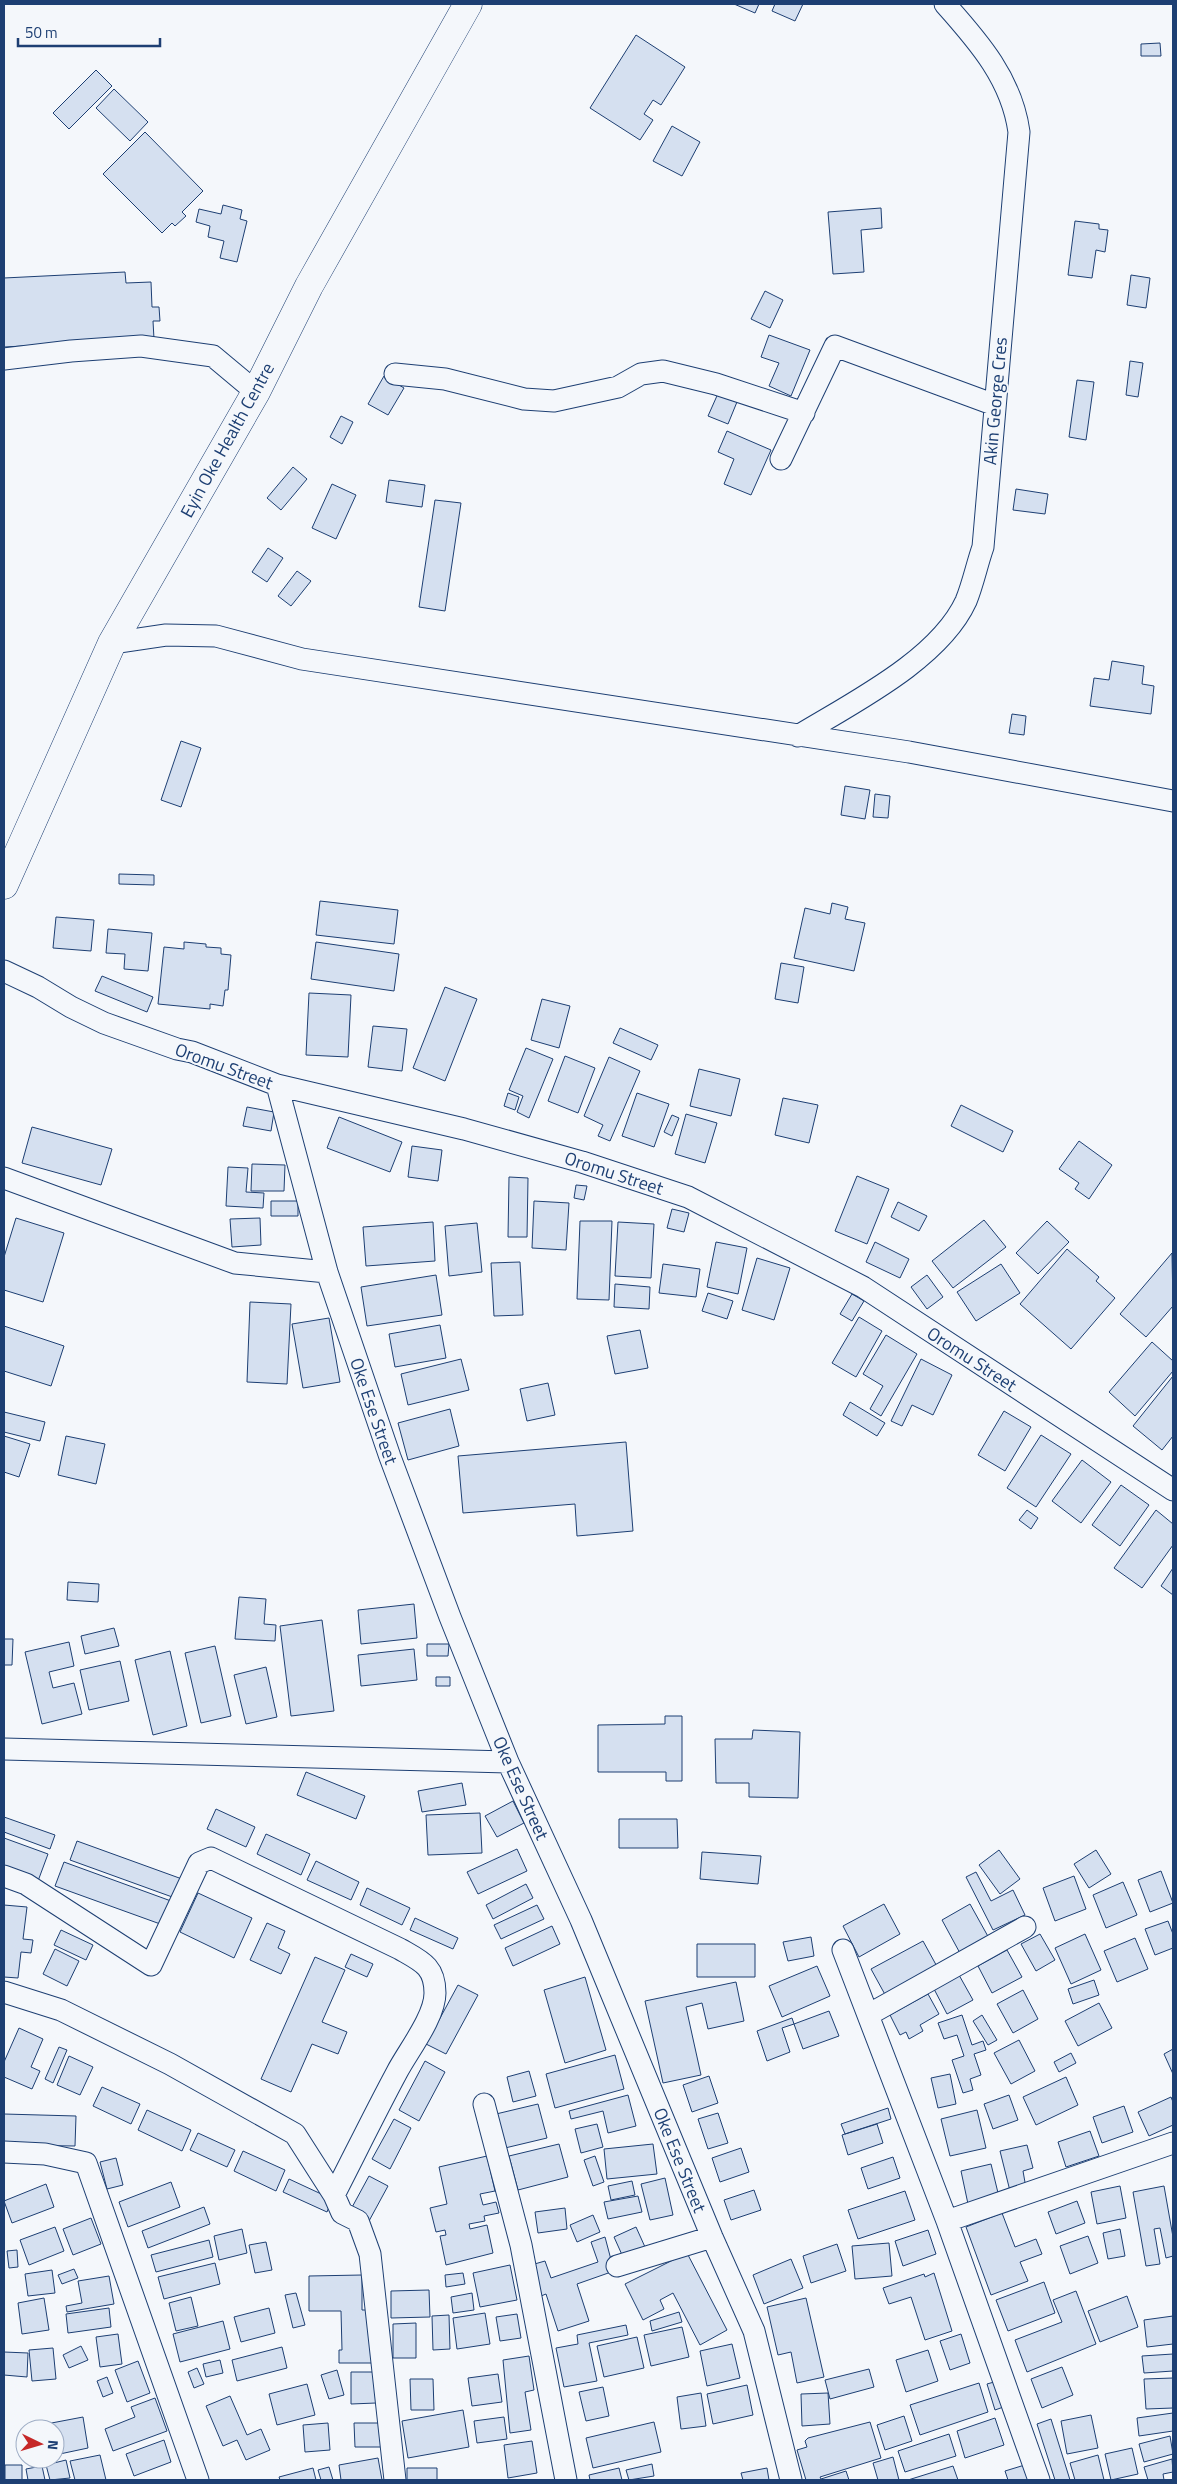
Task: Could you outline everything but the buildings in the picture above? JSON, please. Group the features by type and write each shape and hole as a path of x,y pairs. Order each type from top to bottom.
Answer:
{"main road":[{"name":"Eyin Oke Health Centre","path":"4,885 112,644 256,392 309,286 468,4"}],"street":[{"name":"Akin George Cres","path":"798,736 903,670 938,641 965,602 983,546 1019,132 1016,113 1000,76 982,45 945,4"},
{"path":"4,359 71,351 141,346 213,356 256,392"},
{"path":"782,459 835,346 995,405"},
{"path":"395,374 445,380 524,399 554,401 618,387 641,374 662,371 716,384 804,413"},
{"path":"112,644 166,635 216,636 320,662 909,752 1173,801"},
{"name":"Oromu Street","path":"4,971 38,986 71,1007 104,1023 177,1049 192,1052 227,1068 277,1086 464,1129 582,1162 688,1197 863,1287 1173,1490"},
{"name":"Oke Ese Street","path":"277,1086 326,1272 390,1457 450,1617 508,1762 581,1920 712,2237 754,2331 791,2480"},
{"path":"4,1178 234,1263 326,1272"},
{"path":"4,1750 508,1762"},
{"path":"4,1876 26,1884 151,1965 198,1863 211,1858 400,1949 428,1966 434,1978 436,1994 432,2010 398,2070 334,2195"},
{"path":"868,2016 1024,1926"},
{"path":"843,1950 947,2221 1039,2480"},
{"path":"4,1992 61,2010 170,2064 296,2134 334,2195 342,2213 358,2221 370,2254 395,2480"},
{"path":"484,2104 521,2244 566,2480"},
{"path":"947,2221 1173,2143"},
{"path":"4,2152 45,2154 86,2163 198,2480"},
{"path":"617,2266 712,2237"}]}
